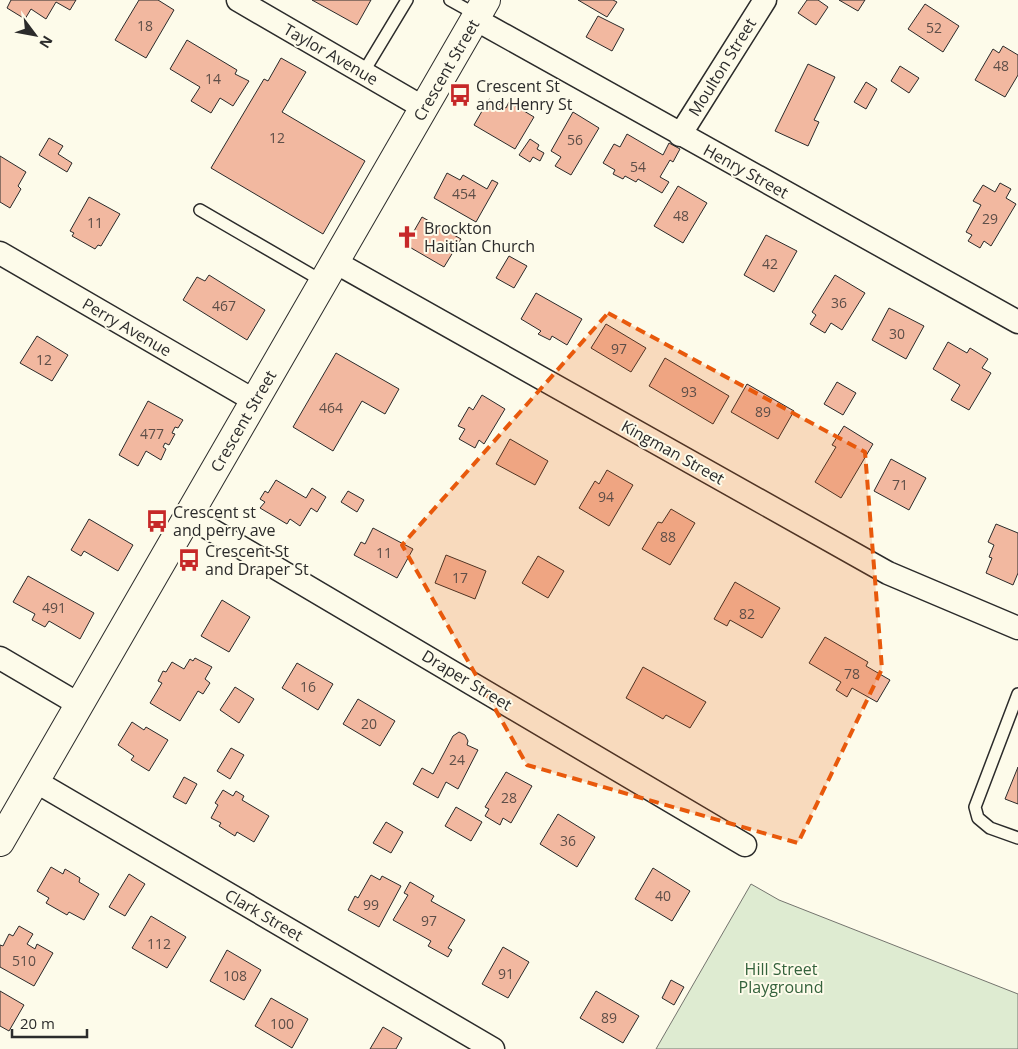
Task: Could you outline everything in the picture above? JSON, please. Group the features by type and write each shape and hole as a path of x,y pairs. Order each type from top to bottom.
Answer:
{"main road":[{"name":"Crescent Street","path":"0,842 480,12"}],"street":[{"name":"Taylor Avenue","path":"238,0 424,108"},
{"name":"Moulton Street","path":"680,135 765,0"},
{"name":"Henry Street","path":"480,12 680,135 1018,322"},
{"name":"Perry Avenue","path":"0,253 255,401"},
{"name":"Kingman Street","path":"329,272 888,574 1018,628"},
{"name":"Draper Street","path":"188,516 745,845"},
{"path":"0,658 80,705"},
{"name":"Clark Street","path":"35,781 493,1049"}],"lane":[{"path":"363,73 407,0"},
{"path":"450,0 480,12"},
{"path":"200,210 329,272"},
{"path":"1018,694 975,807 978,818 990,828 1018,838"}],"highlighted area":[{"path":"608,313 865,452 882,669 798,843 527,765 402,545"}],"green space":[{"name":"Hill Street Playground","path":"751,884 779,900 1018,994 1018,1049 656,1049"}],"building":[{"path":"11,0 76,0 70,10 56,2 46,19 31,9 25,19 7,8"},
{"path":"139,0 158,0 174,10 146,58 115,40"},
{"path":"312,0 371,0 357,25"},
{"path":"578,0 613,0 617,2 607,17"},
{"path":"807,0 818,0 828,7 816,25 798,13"},
{"path":"839,0 865,0 858,11"},
{"path":"925,4 959,26 943,52 908,29"},
{"path":"598,16 624,29 612,51 586,37"},
{"path":"187,40 237,70 235,74 249,81 233,106 220,98 211,113 191,101 200,87 170,69"},
{"path":"1003,46 1018,55 1018,75 1005,97 975,80 993,49 999,53"},
{"path":"281,58 306,72 282,112 365,161 323,234 211,168 264,79 268,81"},
{"path":"808,64 835,77 814,120 819,122 808,146 775,131"},
{"path":"900,66 919,78 909,93 891,81"},
{"path":"866,82 877,89 866,109 854,102"},
{"path":"489,99 506,108 509,102 534,117 515,149 474,125"},
{"path":"573,112 599,128 571,175 555,166 561,157 551,151"},
{"path":"627,134 663,155 669,143 680,149 673,162 670,160 660,177 669,182 662,193 638,179 636,182 625,176 623,179 613,174 615,170 603,163 614,144 620,147"},
{"path":"49,138 63,146 58,154 72,163 67,172 39,155"},
{"path":"530,139 539,145 537,149 544,153 540,161 533,157 530,162 519,155"},
{"path":"0,156 26,172 18,186 21,189 10,208 0,202"},
{"path":"447,173 460,180 463,175 487,189 492,180 498,183 476,222 434,198"},
{"path":"1000,183 1011,189 1006,198 1016,204 991,246 984,241 980,248 968,241 972,235 966,232 981,205 973,201 983,185 995,192"},
{"path":"678,186 707,203 683,243 654,226"},
{"path":"89,197 120,214 101,246 98,245 95,249 72,236 74,233 70,231"},
{"path":"422,217 461,239 444,267 406,245"},
{"path":"766,235 797,251 774,292 744,275"},
{"path":"509,256 527,266 514,288 496,278"},
{"path":"209,275 265,310 247,340 183,300 197,277 205,281"},
{"path":"835,275 865,293 842,330 831,323 825,333 810,324 816,315 812,312"},
{"path":"536,293 582,319 567,345 552,336 550,340 538,334 541,331 521,319"},
{"path":"889,308 924,326 906,359 872,340"},
{"path":"606,324 646,348 631,372 591,348"},
{"path":"37,336 68,355 52,381 20,363"},
{"path":"948,342 967,353 970,348 988,359 982,368 991,373 969,410 951,400 960,385 933,369"},
{"path":"336,353 399,389 385,414 362,401 333,451 293,427"},
{"path":"665,358 729,396 713,424 649,386"},
{"path":"837,382 856,393 843,415 824,404"},
{"path":"747,384 794,411 778,439 731,412"},
{"path":"482,395 505,409 484,444 479,440 475,448 459,439 465,429 458,426 469,407 473,410"},
{"path":"148,401 183,420 178,428 175,427 172,433 175,434 169,445 165,443 163,447 166,449 161,460 146,451 138,466 119,455"},
{"path":"844,426 873,444 841,498 815,482 836,447 832,445"},
{"path":"510,439 548,461 535,485 496,464"},
{"path":"891,459 926,478 909,510 874,491"},
{"path":"607,470 633,485 609,526 579,508 595,481 599,484"},
{"path":"276,480 306,498 312,488 326,497 317,512 311,508 300,526 290,519 287,524 260,508 265,502 260,499 265,491 268,493"},
{"path":"348,491 364,500 357,512 341,502"},
{"path":"671,509 695,523 670,565 642,549 658,522 662,523"},
{"path":"89,519 133,545 118,571 84,551 81,556 71,550"},
{"path":"996,524 1018,533 1018,573 1013,585 986,573 992,558 989,557 994,545 988,542"},
{"path":"373,528 413,549 397,578 354,555 361,542 365,544"},
{"path":"446,555 486,571 475,599 435,583"},
{"path":"538,556 564,571 548,598 522,583"},
{"path":"28,576 94,613 80,639 49,621 45,627 32,620 35,614 13,602"},
{"path":"735,582 780,608 762,638 730,620 727,626 714,619"},
{"path":"222,600 250,617 229,652 201,636"},
{"path":"825,637 868,662 866,666 890,680 877,702 852,688 847,697 836,690 841,682 809,663"},
{"path":"195,658 212,667 205,679 210,683 203,694 198,691 180,721 150,703 162,683 158,681 163,671 166,672 172,662 184,669 190,659 193,661"},
{"path":"297,663 333,684 318,710 282,688"},
{"path":"643,667 706,702 690,728 666,715 663,719 626,698"},
{"path":"235,687 254,699 239,723 220,710"},
{"path":"358,699 395,721 380,746 343,724"},
{"path":"132,722 144,730 146,727 168,740 149,771 131,760 134,756 118,745"},
{"path":"459,732 465,735 468,741 467,745 478,750 458,789 446,782 438,798 413,784 422,768 433,774 453,736"},
{"path":"231,748 244,755 230,779 217,771"},
{"path":"1018,767 1018,804 1005,799"},
{"path":"506,772 532,786 511,823 503,818 500,825 485,816 489,809 485,807"},
{"path":"184,777 197,784 186,804 173,797"},
{"path":"223,790 233,796 236,791 244,796 242,800 269,816 254,842 237,832 235,836 219,826 221,823 211,818 218,805 215,803"},
{"path":"456,807 482,822 471,841 445,826"},
{"path":"558,814 595,837 577,867 540,844"},
{"path":"386,822 403,832 391,853 373,843"},
{"path":"51,867 63,874 65,869 80,878 79,882 99,894 84,920 69,912 67,915 46,903 49,898 37,891"},
{"path":"653,868 690,891 672,921 635,899"},
{"path":"129,874 145,884 125,916 109,907"},
{"path":"371,875 380,880 382,876 401,886 379,927 348,910 355,896 358,898"},
{"path":"410,882 434,896 431,901 465,920 448,948 452,950 448,957 428,946 431,941 393,920 408,895 404,893"},
{"path":"151,916 186,937 167,968 132,948"},
{"path":"19,926 33,934 27,944 35,949 37,944 53,953 34,986 0,967 0,945 3,946 9,934 13,936"},
{"path":"503,947 529,962 508,998 482,984"},
{"path":"227,950 261,970 244,1000 210,981"},
{"path":"671,980 684,987 674,1005 662,998"},
{"path":"0,991 24,1005 9,1031 0,1026"},
{"path":"596,991 639,1016 623,1043 580,1018"},
{"path":"271,998 308,1019 292,1048 255,1026"},
{"path":"383,1027 402,1038 396,1049 370,1049"}],"place":[{"name":"Crescent St and Henry St","path":"460,95"},
{"name":"Brockton Haitian Church","path":"407,237"},
{"name":"Crescent st and perry ave","path":"157,521"},
{"name":"Crescent St and Draper St","path":"189,560"}]}
